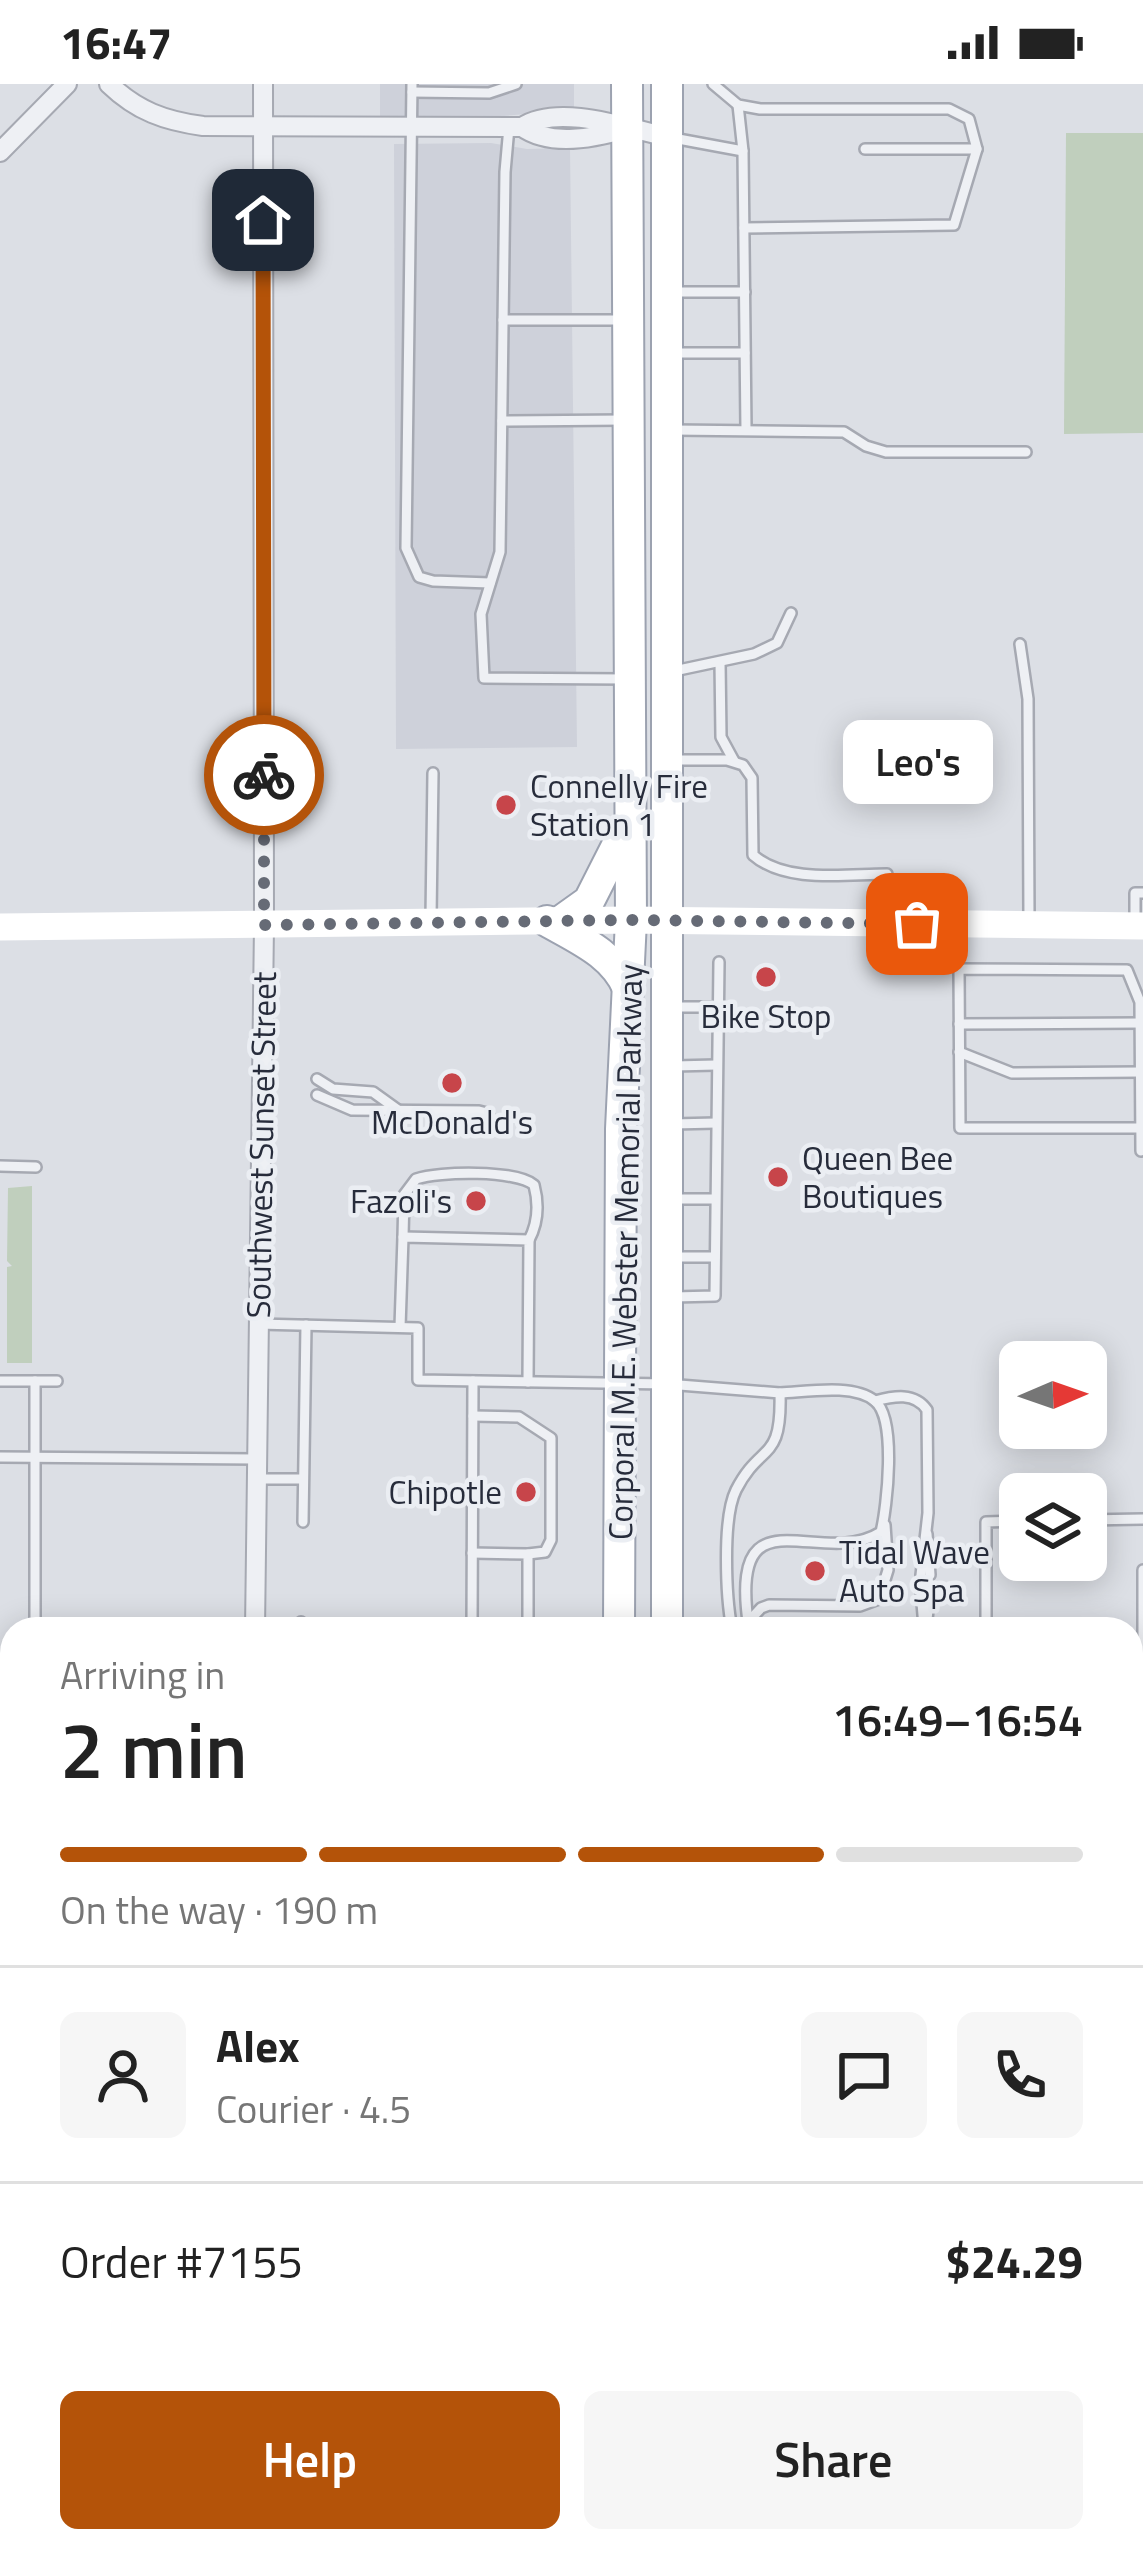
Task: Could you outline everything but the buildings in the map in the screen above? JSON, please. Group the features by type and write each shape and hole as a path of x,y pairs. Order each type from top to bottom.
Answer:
{"main road":[{"name":"Corporal M.E. Webster Memorial Parkway","path":"619,1617 621,1129 631,920 627,84"},
{"name":"Corporal M.E. Webster Memorial Parkway","path":"667,84 667,1617"},
{"path":"630,679 668,673"},
{"path":"628,988 599,951 554,921 589,901 631,816"}],"street":[{"path":"0,152 68,84"},
{"path":"109,84 124,99 164,121 203,126 516,127 536,118 598,120 668,137"},
{"name":"Southwest Sunset Street","path":"255,1617 264,925 263,84"},
{"path":"0,927 631,920 1139,926"}],"lane":[{"path":"490,584 418,577 406,548 412,88 488,93 516,84"},
{"path":"713,84 739,105 760,109 949,109 969,118 977,149 954,225 744,228"},
{"path":"739,105 746,430"},
{"path":"516,127 503,320 500,552 481,614 484,678 630,679"},
{"path":"668,137 743,151"},
{"path":"865,149 977,149"},
{"path":"668,292 745,292"},
{"path":"503,320 629,320"},
{"path":"668,353 745,353"},
{"path":"502,421 629,420"},
{"path":"668,430 844,432 886,452 1026,452"},
{"path":"668,673 754,654 777,643 791,613"},
{"path":"1020,644 1028,699 1029,925"},
{"path":"720,662 721,737 735,762"},
{"path":"669,760 743,765 752,778 753,855 765,866 804,874 887,874 887,924"},
{"path":"430,922 434,773"},
{"path":"1139,926 1135,893 1143,893"},
{"path":"667,1297 715,1296 718,962"},
{"path":"1141,1128 959,1128 959,969 1127,970 1142,1002 1141,1151"},
{"path":"669,1007 718,1007"},
{"path":"959,1024 1140,1023"},
{"path":"959,1052 1012,1073 1140,1072"},
{"path":"668,1066 716,1065"},
{"path":"317,1079 344,1091 373,1092 398,1110"},
{"path":"317,1094 340,1108 479,1111 487,1113 495,1125"},
{"path":"668,1124 716,1123"},
{"path":"0,1166 36,1167"},
{"path":"400,1327 404,1195 416,1179 519,1176 534,1185 536,1194 536,1226 529,1240 528,1382"},
{"path":"668,1199 715,1199"},
{"path":"403,1238 529,1240"},
{"path":"668,1257 715,1257"},
{"path":"258,1324 418,1328 418,1380 667,1384 780,1393 858,1393 875,1401 884,1414 887,1442 880,1532 868,1540 766,1543 748,1564 749,1617"},
{"path":"303,1522 306,1325"},
{"path":"0,1381 58,1381"},
{"path":"35,1381 35,1617"},
{"path":"472,1617 473,1382"},
{"path":"730,1617 730,1515 736,1490 776,1442 781,1426 780,1393"},
{"path":"875,1401 892,1396 912,1398 927,1411 925,1575"},
{"path":"472,1553 544,1552 551,1540 551,1438 519,1417 473,1416"},
{"path":"0,1457 257,1469 303,1479"},
{"path":"1107,1520 1143,1519"},
{"path":"754,1617 769,1605 860,1606 878,1599 888,1570 884,1521"},
{"path":"986,1617 986,1522 999,1522"},
{"path":"528,1554 528,1617"},
{"path":"1142,1617 1143,1570"},
{"path":"925,1591 925,1617"},
{"path":"0,2294 0,2326"}],"shaded area":[{"path":"380,84 574,84 574,110 491,117 380,116"},
{"path":"491,143 527,149 570,148 577,747 396,749 394,144"}],"green space":[{"path":"1066,133 1143,133 1143,433 1064,434"},
{"path":"32,1186 32,1363 7,1363 7,1267 12,1266 7,1261 8,1188"}],"way so far":[{"path":"264,775 264,925 631,920 917,924"}],"place":[{"name":"Connelly Fire Station 1","path":"506,805"},
{"name":"Leo's","path":"917,924"},
{"name":"Bike Stop","path":"766,977"},
{"name":"McDonald's","path":"452,1083"},
{"name":"Queen Bee Boutiques","path":"778,1177"},
{"name":"Fazoli's","path":"476,1201"},
{"name":"Chipotle","path":"526,1492"},
{"name":"Tidal Wave Auto Spa","path":"815,1571"}],"route":[{"path":"263,220 264,775"}]}
